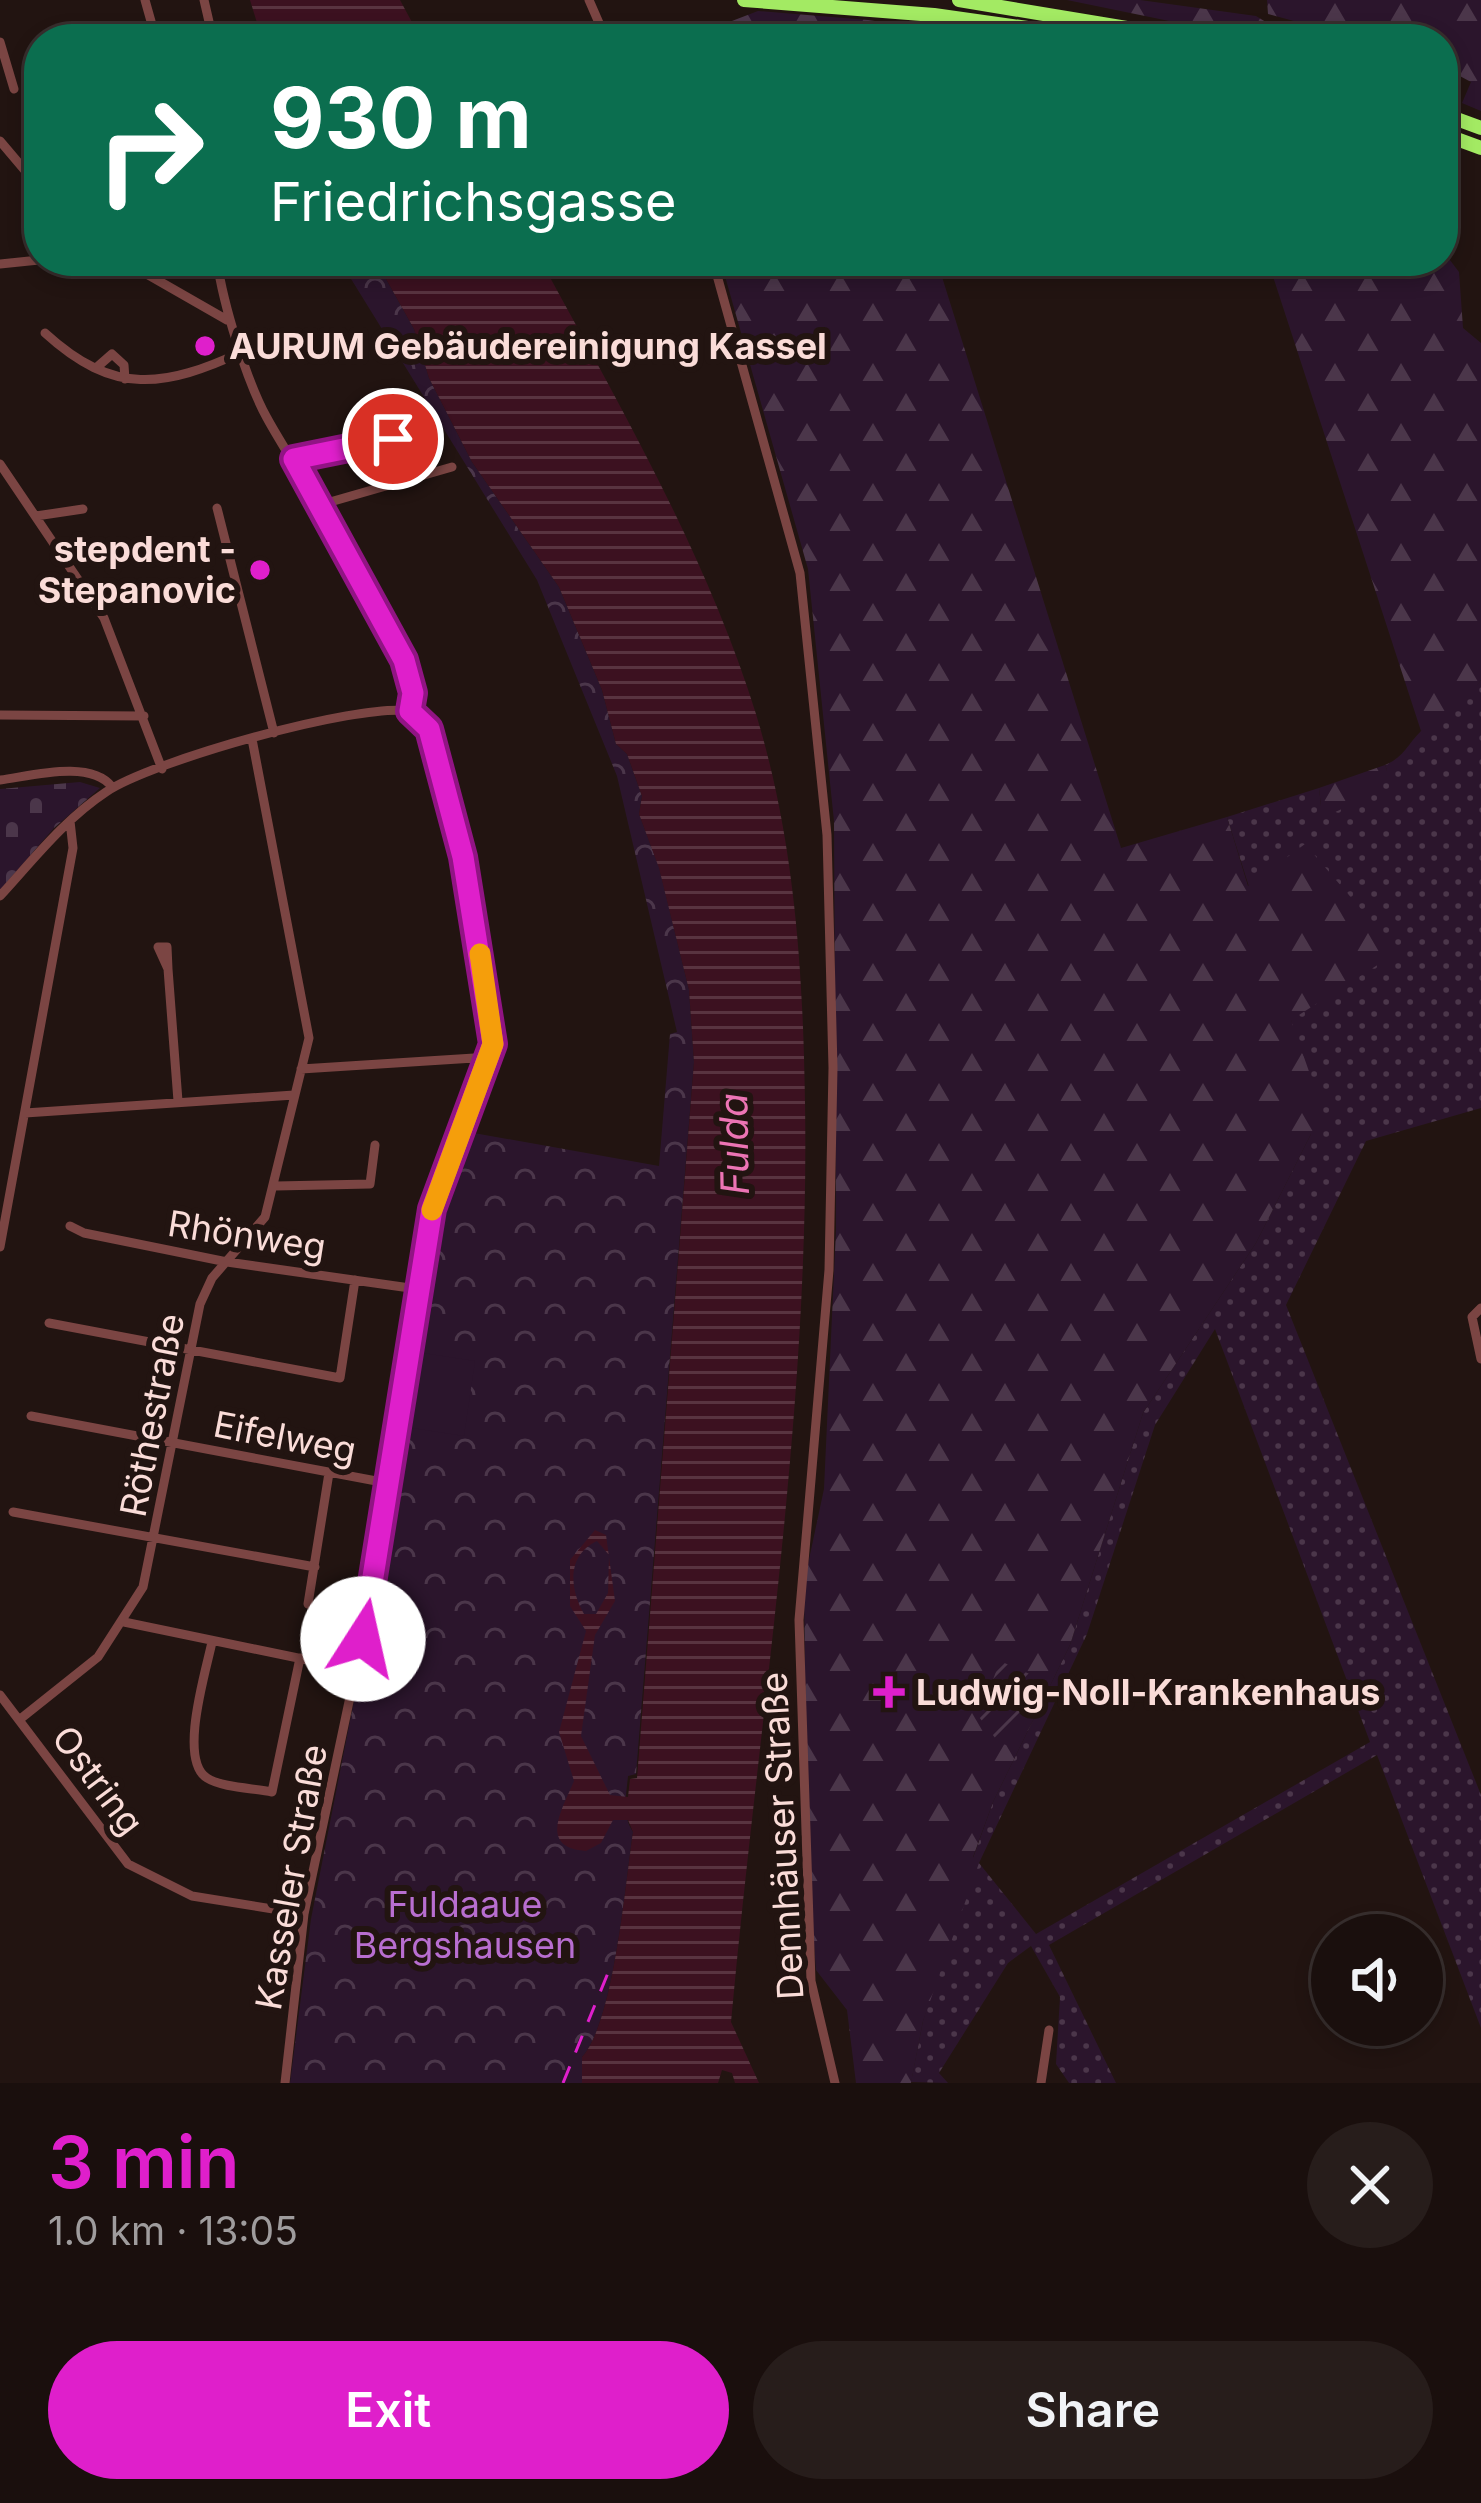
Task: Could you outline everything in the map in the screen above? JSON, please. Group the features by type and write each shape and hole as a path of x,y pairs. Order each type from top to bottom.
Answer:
{"highway":[{"path":"744,0 1005,24"},
{"path":"959,0 1103,24"}],"street":[{"path":"0,42 14,89"},
{"path":"0,141 24,169"},
{"path":"150,276 227,320"},
{"path":"220,276 227,320"},
{"name":"Dennhäuser Straße","path":"721,276 800,573 812,649 827,836 833,1069 829,1270 800,1584 803,1856 811,1981 835,2083"},
{"name":"Kasseler Straße","path":"227,320 266,416 404,660 413,693 410,711 429,729 463,857 493,1031 490,1057 436,1196 417,1288 356,1670 304,1914 285,2083"},
{"path":"45,333 68,354 125,379 175,380 245,355 304,345"},
{"path":"96,368 112,353 124,365 125,379"},
{"path":"294,459 393,439"},
{"path":"0,464 104,618 162,769"},
{"path":"316,506 452,467"},
{"path":"217,508 274,733"},
{"path":"36,515 83,509"},
{"path":"0,896 70,821 112,788 274,733 410,711"},
{"path":"0,715 144,716"},
{"name":"Röthestraße","path":"19,1720 98,1657 143,1586 200,1304 265,1216 277,1186 309,1038 252,739"},
{"path":"0,780 85,773 104,778 112,788"},
{"path":"0,1247 73,848 70,821"},
{"path":"168,969 178,1101"},
{"path":"301,1069 490,1057"},
{"path":"25,1113 294,1095"},
{"path":"277,1186 370,1184 375,1144"},
{"name":"Rhönweg","path":"70,1226 84,1233 227,1262 417,1288"},
{"path":"49,1323 340,1378 355,1280"},
{"path":"1481,1307 1471,1327 1481,1359"},
{"name":"Eifelweg","path":"31,1417 387,1483"},
{"path":"308,1604 329,1472"},
{"path":"13,1512 315,1567"},
{"path":"124,1622 356,1670"},
{"path":"212,1642 192,1747 196,1767 208,1779 272,1792 300,1658"},
{"name":"Ostring","path":"0,1695 111,1846 139,1871 193,1896 304,1914"},
{"path":"1041,2083 1048,2030"}],"green space":[{"path":"1067,0 1140,0 1256,16 1269,24 1184,24"},
{"path":"1267,0 1481,0 1481,111 1462,103 1471,82 1458,75 1458,24 1305,24 1268,14"},
{"path":"758,11 895,24 724,24"},
{"path":"1459,272 1463,328 1481,343 1481,680 1462,706 1421,731 1273,276 1458,276"},
{"name":"Fuldaaue Bergshausen","path":"349,276 384,276 414,329 429,378 472,462 559,587 602,690 616,744 627,754 642,796 639,814 659,867 689,990 694,1062 636,1774 628,1776 626,1798 633,1832 610,1984 593,2039 582,2057 582,2083 290,2083 311,1919 375,1594 434,1220 468,1132 659,1166 670,1034 677,1032 617,776 537,580"},
{"path":"725,276 942,276 1121,848 1227,817 1248,886 1305,844 1398,952 1291,1020 1327,1123 1311,1134 1256,1243 1143,1413 1070,1645 993,1802 973,1857 979,1863 923,2021 911,2083 856,2083 847,2010 816,1970 807,1857 804,1583 824,1489 836,1230 834,821 808,569"},
{"path":"1481,680 1481,1108 1366,1141 1286,1305 1481,1795 1481,2028 1443,1928 1443,1914 1438,1914 1377,1755 1049,1945 1116,2083 1069,2083 1056,2064 1060,1997 1031,1946 1008,1963 939,2073 948,2083 911,2082 923,2021 973,1858 993,1802 1070,1645 1143,1413 1256,1243 1311,1134 1291,1020 1227,817 1319,788 1321,806 1387,770 1385,765 1401,755 1421,731","holes":["1215,1329 1370,1742 1036,1934 979,1863 1087,1634 1155,1425"]},
{"path":"1385,765 1387,770 1355,801 1330,814 1321,806 1319,788"},
{"path":"80,782 100,788 54,828 0,890 0,789"},
{"path":"423,1353 475,1361 464,1436 412,1428"},
{"path":"1000,1661 1043,1680 1010,1746 999,1743 979,1717"}],"water":[{"path":"250,0 400,0 413,24 257,24"},
{"name":"Fulda","path":"384,276 549,276 660,483 713,597 756,714 780,810 802,1005 804,1218 791,1448 731,2022 759,2083 735,2083 732,2073 722,2070 718,2083 582,2083 582,2057 593,2039 610,1984 633,1832 628,1820 613,1820 601,1843 586,1851 562,1843 558,1835 560,1814 574,1781 559,1732 586,1631 570,1606 570,1560 595,1530 606,1535 609,1555 597,1541 580,1555 574,1573 575,1594 584,1614 596,1614 608,1593 609,1557 615,1601 595,1635 581,1736 610,1795 628,1797 630,1779 637,1778 694,1062 689,990 659,868 639,814 642,796 627,754 616,744 602,690 559,587 472,462 429,378 414,329"}],"railway":[{"path":"563,2083 610,1968"}],"slow traffic":[{"path":"432,1210 493,1044 480,954"}],"place":[{"name":"AURUM Gebäudereinigung Kassel","path":"205,346"},
{"name":"stepdent - Stepanovic","path":"260,570"},
{"name":"Ludwig-Noll-Krankenhaus","path":"889,1692"}],"route":[{"path":"363,1639 432,1209 493,1044 463,857 429,729 410,711 413,693 404,660 294,459 393,439"}]}
